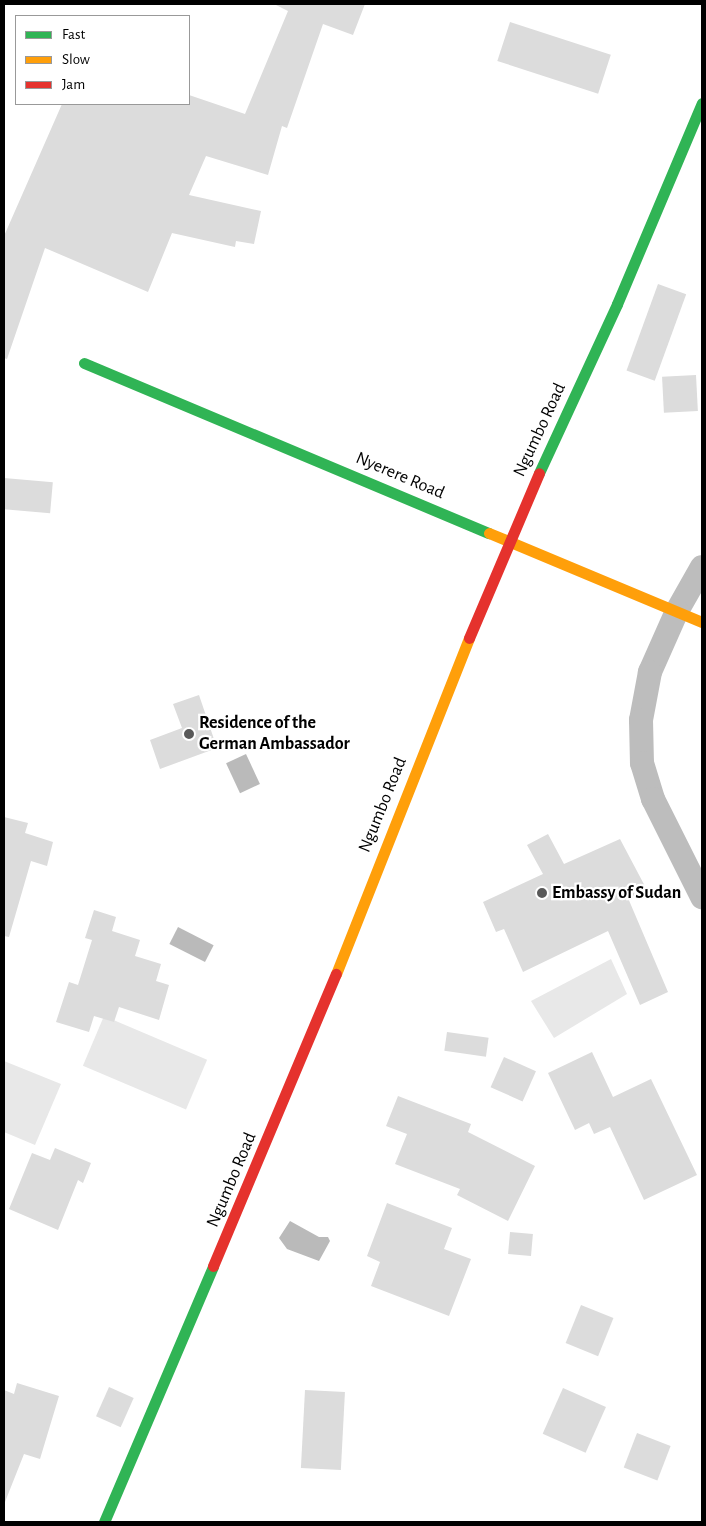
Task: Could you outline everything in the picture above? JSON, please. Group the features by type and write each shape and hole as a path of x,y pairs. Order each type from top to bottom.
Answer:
{"street":[{"name":"Ngumbo Road","path":"104,1522 313,1031 508,541 617,304 702,103"},
{"name":"Nyerere Road","path":"84,363 702,622"},
{"path":"702,568 677,612 650,672 641,720 642,763 653,799 702,897"}],"shaded area":[{"path":"246,754 260,784 240,793 226,763"},
{"path":"178,927 214,945 205,962 169,944"},
{"path":"611,959 627,994 554,1038 531,1001"},
{"path":"104,1016 207,1060 186,1109 83,1066"},
{"path":"4,1061 61,1084 35,1145 4,1132"},
{"path":"290,1221 319,1237 328,1237 330,1241 319,1261 287,1249 279,1238"}],"building":[{"path":"274,4 365,4 353,35 323,24 287,128 282,126 268,175 206,156 189,195 261,211 254,244 236,241 235,247 172,233 148,292 45,248 7,359 4,358 4,236 62,105 190,105 190,95 245,114 288,11"},
{"path":"510,22 611,55 598,94 497,61"},
{"path":"658,284 686,294 655,381 627,370"},
{"path":"696,375 698,411 664,413 662,377"},
{"path":"4,478 53,482 50,513 4,509"},
{"name":"Residence of the German Ambassador","path":"199,695 217,748 160,769 150,740 182,728 173,704"},
{"path":"4,817 28,823 25,833 53,842 47,866 31,861 9,937 4,936"},
{"path":"548,834 564,864 620,839 647,890 628,898 668,992 640,1005 608,931 523,972 504,929 496,932 483,902 543,874 527,845"},
{"path":"94,910 116,917 112,931 140,940 135,956 161,964 156,981 169,985 159,1020 119,1007 114,1022 94,1016 89,1032 56,1022 69,982 78,985 92,940 85,938"},
{"path":"447,1032 489,1038 486,1057 444,1051"},
{"path":"592,1052 613,1097 651,1079 697,1175 644,1200 610,1127 594,1134 589,1123 575,1130 548,1073"},
{"path":"504,1057 536,1071 523,1101 491,1087"},
{"path":"398,1096 471,1124 468,1132 535,1166 508,1221 457,1195 460,1189 395,1164 407,1134 386,1126"},
{"path":"55,1148 91,1163 83,1183 78,1180 58,1230 9,1209 32,1153 50,1160"},
{"path":"387,1203 452,1228 444,1249 471,1259 449,1316 371,1286 380,1262 367,1256"},
{"path":"510,1232 533,1234 531,1256 508,1254"},
{"path":"581,1305 613,1318 598,1356 566,1343"},
{"path":"17,1383 59,1396 40,1459 24,1454 5,1502 4,1390 14,1394"},
{"path":"109,1387 134,1398 121,1427 96,1416"},
{"path":"563,1388 606,1407 586,1453 543,1434"},
{"path":"305,1390 345,1392 341,1470 301,1468"},
{"path":"637,1433 671,1446 657,1480 624,1468"}],"traffic: fast":[{"path":"539,473 617,304 702,103"},
{"path":"84,363 489,533"},
{"path":"104,1522 213,1266"}],"traffic: slow":[{"path":"489,533 702,622"},
{"path":"336,974 469,638"}],"traffic: jam":[{"path":"469,638 539,473"},
{"path":"213,1266 336,974"}],"place":[{"name":"Residence of the German Ambassador","path":"189,734"},
{"name":"Embassy of Sudan","path":"542,893"}]}
